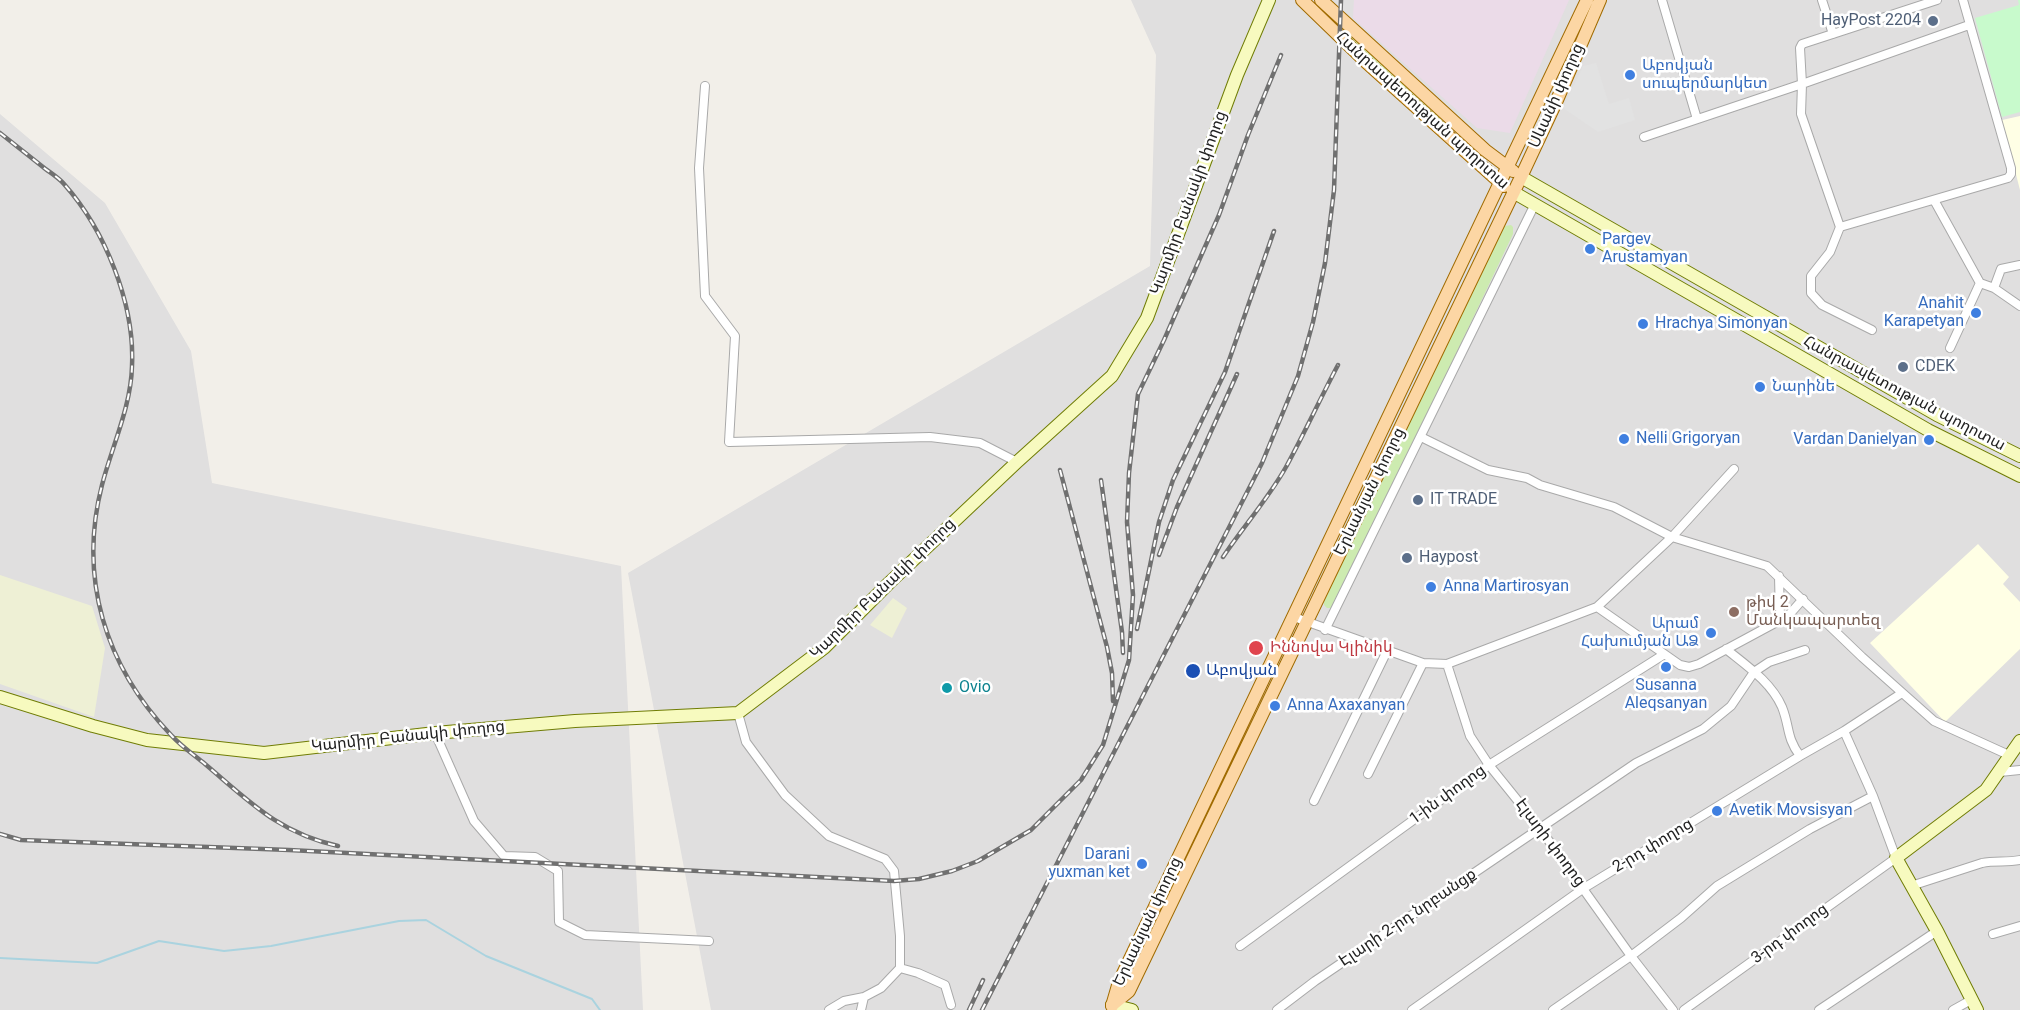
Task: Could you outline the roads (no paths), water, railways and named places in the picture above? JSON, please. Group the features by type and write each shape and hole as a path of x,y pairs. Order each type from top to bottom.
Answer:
{"main road":[{"name":"Հանրապետության պողոտա","path":"1302,0 1339,38 1500,183 1513,192"},
{"name":"Հանրապետության պողոտա","path":"1321,0 1444,113 1521,177"},
{"name":"Սևանի փողոց","path":"1500,183 1587,0"},
{"name":"Սևանի փողոց","path":"1513,192 1557,100 1599,0"},
{"name":"Երևանյան փողոց","path":"1111,1007 1119,982 1500,183"},
{"name":"Երևանյան փողոց","path":"1111,1007 1129,991 1513,192"}],"street":[{"name":"Կարմիր Բանակի փողոց","path":"0,696 93,726 147,740 264,753 435,733 575,721 738,713 824,648 1017,462 1112,376 1147,318 1237,75 1269,0"},
{"path":"1662,0 1698,119"},
{"path":"1822,0 1833,34"},
{"path":"1872,330 1822,305 1811,293 1811,276 1830,252 1840,227 1801,114 1800,48 1802,44 1937,0"},
{"path":"1840,227 2008,178 2011,174 1963,0"},
{"path":"1644,136 1802,84 1969,25"},
{"path":"705,86 699,168 705,296 735,336 729,442 930,437 980,443 1017,462"},
{"name":"Հանրապետության պողոտա","path":"1521,177 1927,409 2020,456"},
{"name":"Հանրապետության պողոտա","path":"1513,192 1928,430 2020,476"},
{"path":"1934,200 1980,283 1994,288 2020,306"},
{"path":"1325,630 1534,206"},
{"path":"1994,288 2001,269 2020,265"},
{"path":"1950,348 1980,283"},
{"path":"1421,436 1488,470 1527,478 1540,485 1614,507 1672,537 1767,566 1862,657 1934,721 2010,756"},
{"path":"1294,617 1325,630 1423,663 1447,664 1597,607 1672,537 1734,469"},
{"path":"1779,576 1780,620"},
{"path":"1597,607 1664,655 1680,665 1689,667 1700,664 1780,620 1796,608 1803,599"},
{"path":"1726,649 1767,683 1782,708 1789,738 1800,756"},
{"path":"1754,672 1769,662 1805,650"},
{"path":"1314,801 1387,651"},
{"name":"1-ին փողոց","path":"1240,946 1490,765 1664,655"},
{"path":"1368,774 1423,663"},
{"name":"Էլարի փողոց","path":"1447,664 1470,736 1673,1010"},
{"name":"Էլարի 2-րդ նրբանցք","path":"1277,1010 1315,981 1636,763 1703,729 1731,706 1754,672"},
{"name":"2-րդ փողոց","path":"1412,1010 1584,888 1844,731 1902,693"},
{"path":"738,713 746,742 785,795 829,836 885,859 894,871 900,936 900,968 881,988 864,997 844,1001 829,1010"},
{"path":"1844,731 1873,796 1896,858 1937,931 1974,1005 1953,1010"},
{"path":"435,733 474,821 504,856 535,857 558,870 559,922 585,935 709,941"},
{"path":"1896,858 1986,790 2020,741"},
{"path":"2000,772 2020,770"},
{"path":"1553,1010 1632,956 1681,918 1717,886 1810,829 1873,796"},
{"name":"3-րդ փողոց","path":"1684,1010 1896,858"},
{"path":"1911,886 1990,861 2008,863 2020,860"},
{"path":"1993,934 2020,926"},
{"path":"1819,1010 1937,931"},
{"path":"900,968 945,985 951,1005"},
{"path":"861,1010 864,997"},
{"path":"1111,1007 1132,1010"}],"waterway":[{"path":"0,958 97,963 159,941 224,951 271,946 399,921 426,920 486,956 592,999 600,1010"}],"railway":[{"path":"982,1010 1262,463 1298,376 1313,322 1325,263 1334,190 1341,0"},
{"path":"0,834 21,840 289,850 894,881 919,879 952,871 978,861 1031,830 1081,780 1103,745 1129,660 1133,595 1127,522 1129,473 1138,394 1219,215 1248,135 1281,55"},
{"path":"0,133 59,179 79,202 104,245 123,293 132,342 131,381 125,411 102,485 95,520 93,554 96,587 103,619 114,650 129,680 148,708 183,747 266,814 299,833 338,846"},
{"path":"1137,629 1159,522 1173,480 1225,372 1274,231"},
{"path":"1223,557 1279,479 1338,365"},
{"path":"1159,555 1177,507 1237,374"},
{"path":"1060,470 1107,647 1112,673 1113,701"},
{"path":"1101,480 1123,653"},
{"path":"969,1010 983,980"}],"place":[{"name":"HayPost 2204","path":"1933,21"},
{"name":"Աբովյան սուպերմարկետ","path":"1630,75"},
{"name":"Pargev Arustamyan","path":"1590,249"},
{"name":"Anahit Karapetyan","path":"1976,313"},
{"name":"Hrachya Simonyan","path":"1643,324"},
{"name":"CDEK","path":"1903,367"},
{"name":"Նարինե","path":"1760,387"},
{"name":"Nelli Grigoryan","path":"1624,439"},
{"name":"Vardan Danielyan","path":"1929,440"},
{"name":"IT TRADE","path":"1418,500"},
{"name":"Haypost","path":"1407,558"},
{"name":"Anna Martirosyan","path":"1431,587"},
{"name":"թիվ 2 Մանկապարտեզ","path":"1734,612"},
{"name":"Արամ Հախումյան ԱՁ","path":"1711,633"},
{"name":"Իննովա Կլինիկ","path":"1256,648"},
{"name":"Susanna Aleqsanyan","path":"1666,667"},
{"name":"Աբովյան","path":"1193,671"},
{"name":"Ovio","path":"947,688"},
{"name":"Anna Axaxanyan","path":"1275,706"},
{"name":"Avetik Movsisyan","path":"1717,811"},
{"name":"Darani yuxman ket","path":"1142,864"}]}
